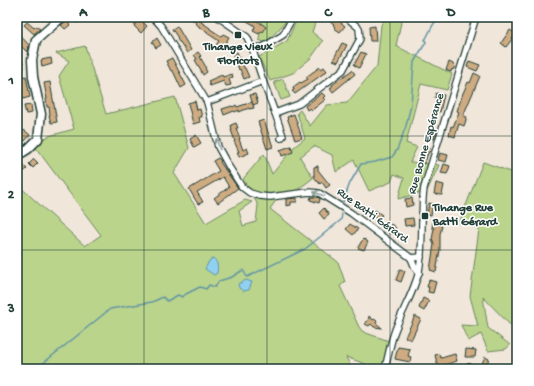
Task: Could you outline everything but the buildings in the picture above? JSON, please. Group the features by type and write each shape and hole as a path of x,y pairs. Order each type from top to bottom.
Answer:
{"street":[{"path":"17,156 28,149 38,139 41,114 33,77 32,60 36,40 62,17"},
{"name":"Rue Batti Gérard","path":"153,17 161,26 207,102 218,146 242,187 250,193 270,197 309,192 319,193 351,213 411,258 421,257"},
{"path":"218,17 247,37 283,136 281,138"},
{"path":"252,48 263,47 283,35 293,17"},
{"path":"275,113 299,104 343,70 360,39 360,28 346,17"},
{"name":"Rue Bonne Espérance","path":"385,369 394,333 410,298 419,273 424,188 476,17"},
{"path":"207,102 263,81"},
{"path":"411,258 419,273"},
{"path":"459,369 469,367 474,369"}],"green space":[{"path":"260,17 290,17 266,43 259,40 262,18"},
{"path":"298,17 317,17 312,32 323,41 311,58 293,73 270,81 259,57 287,41"},
{"path":"385,17 402,18 396,46 452,74 447,90 421,84 406,143 417,147 410,162 439,165 427,191 398,199 404,178 394,174 391,182 369,191 354,160 336,172 332,155 314,146 300,157 313,178 296,191 281,193 270,209 338,262 345,282 340,286 359,327 366,333 392,342 385,369 379,369 346,357 352,369 17,369 17,184 85,246 101,235 33,144 49,136 74,129 59,76 69,61 56,53 85,46 106,114 175,97 189,148 174,173 206,223 245,200 252,202 239,211 243,226 256,222 258,205 243,179 264,154 272,174 294,147 305,138 297,113 300,110 310,126 327,105 347,103 377,66 381,25"},
{"path":"283,79 290,97 281,100 274,82"},
{"path":"483,162 514,173 517,169 517,315 515,317 517,320 517,332 483,297 488,328 510,345 506,349 488,351 481,334 468,341 461,325 478,326 470,296 479,229 468,224 459,223"}],"water":[{"path":"213,258 217,263 217,273 214,275 205,269 209,261"},
{"path":"246,280 252,282 249,290 243,291 239,288 238,284"}],"waterway":[{"path":"343,202 350,183 361,164 392,157 397,150 406,126 411,105 414,62 426,42 425,40 435,22 433,17"},
{"path":"36,369 110,309 152,302 163,297 167,301 178,295 182,297 200,287 206,289 209,285 215,287 219,281 232,277 243,270 247,277 305,249 341,220 342,214"}],"place":[{"name":"Tihange Vieux Floricots","path":"238,35"},
{"name":"Tihange Rue Batti Gérard","path":"425,216"}]}
